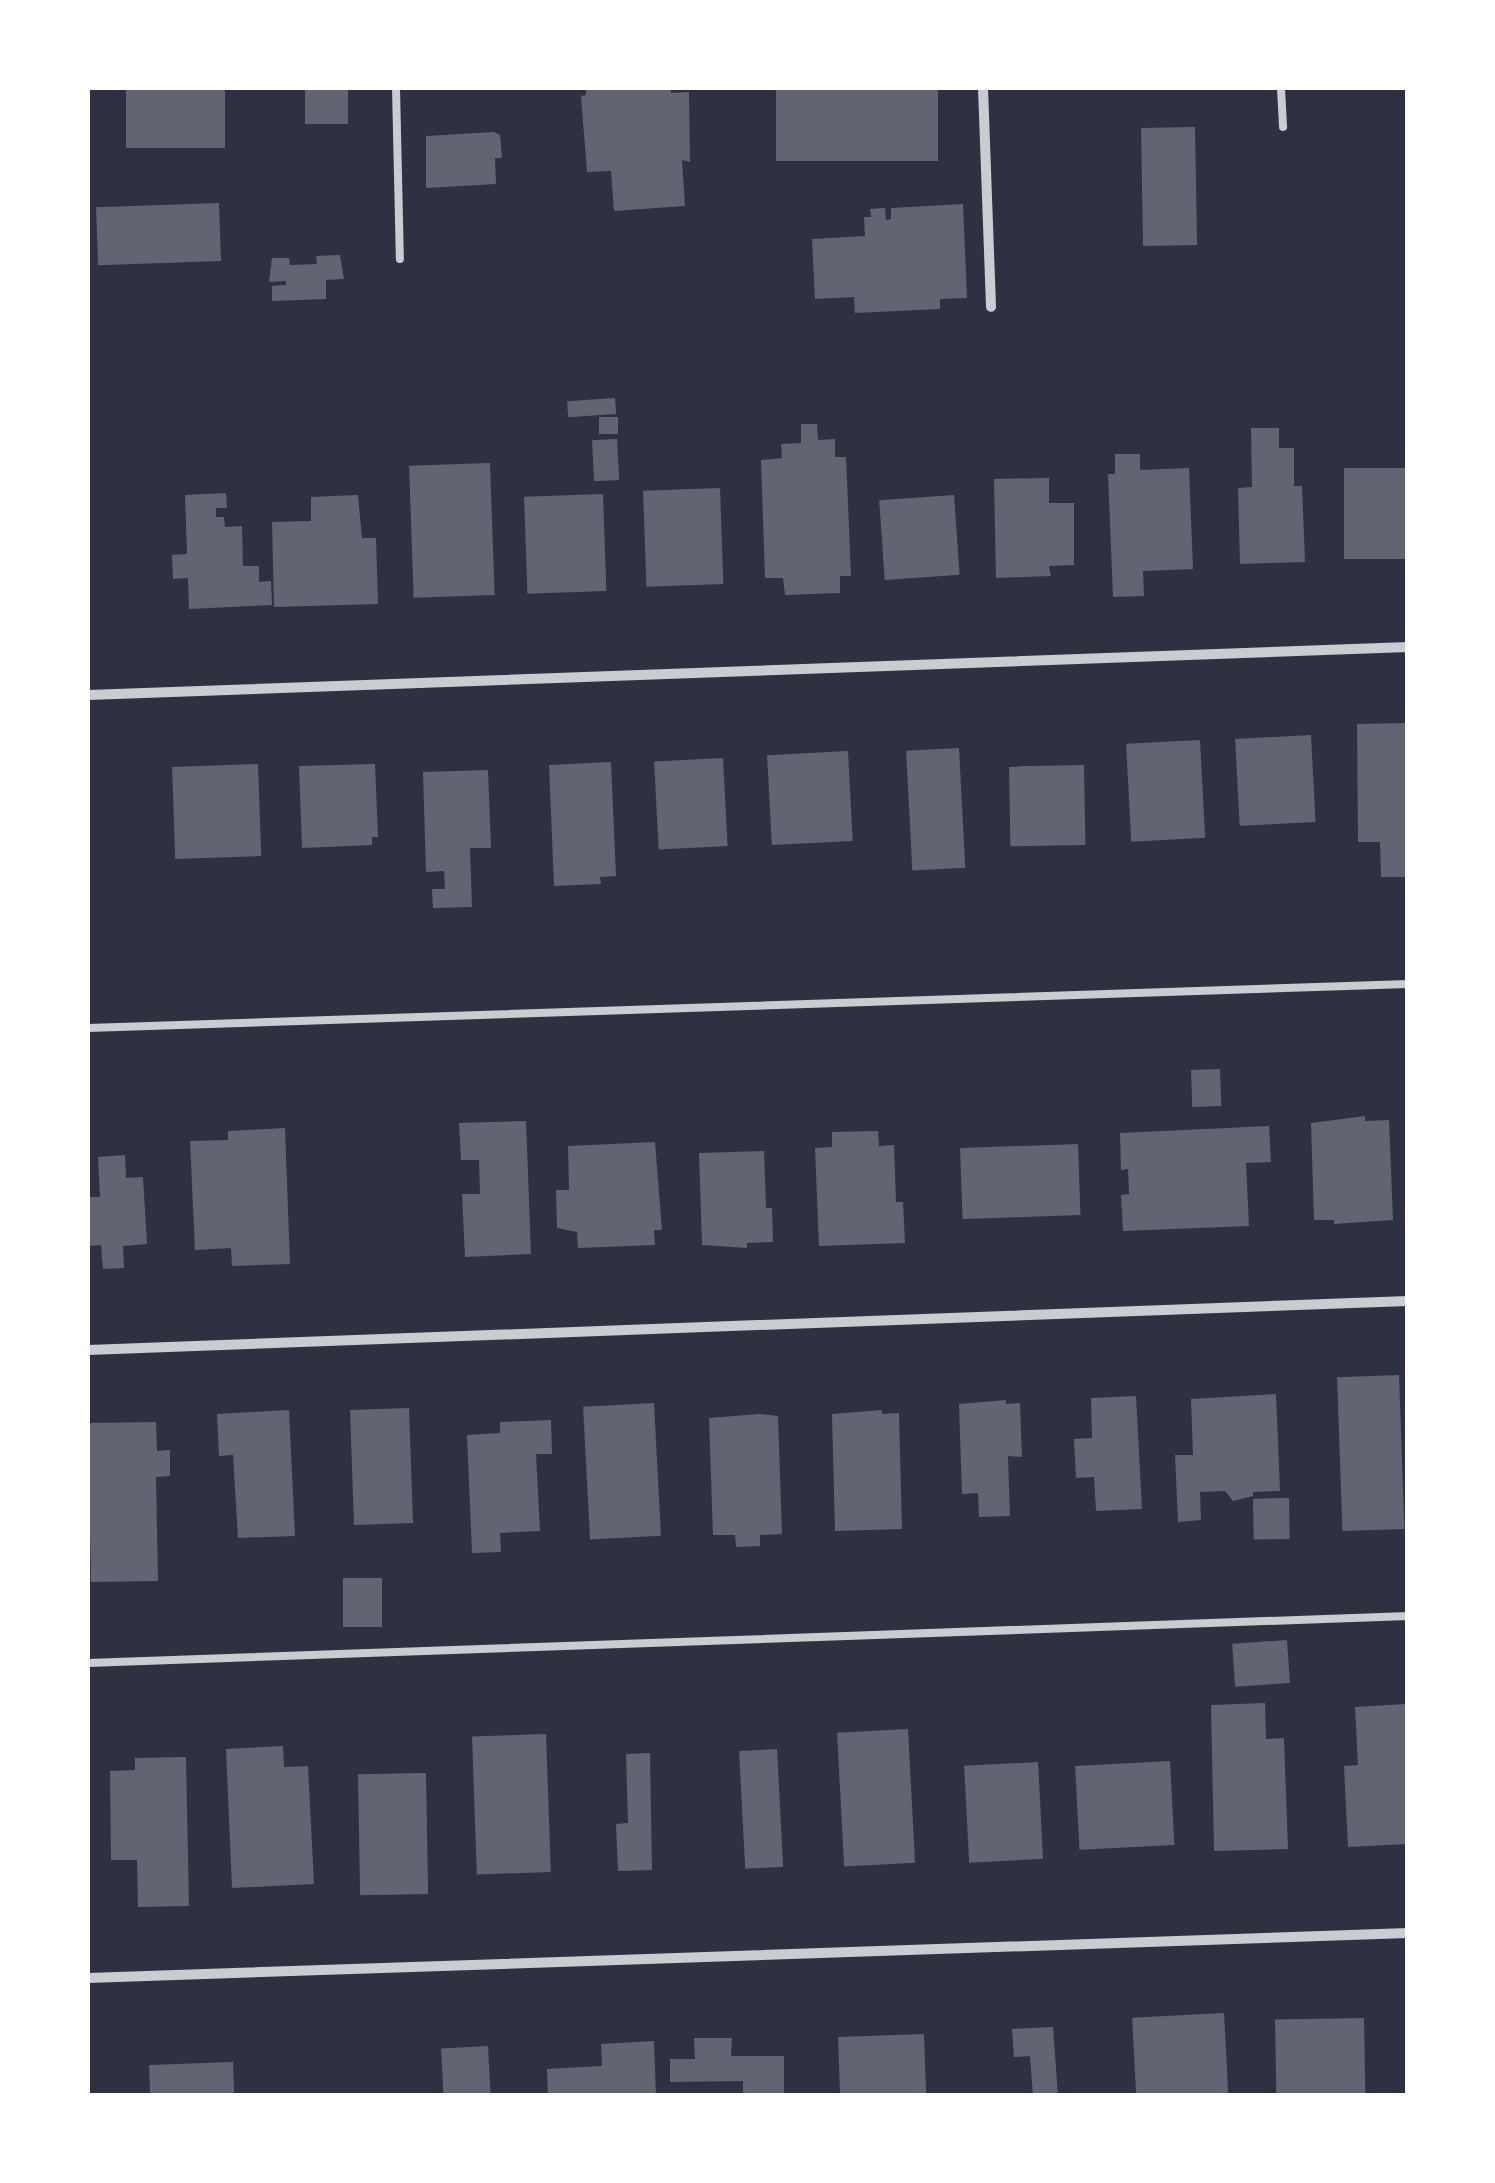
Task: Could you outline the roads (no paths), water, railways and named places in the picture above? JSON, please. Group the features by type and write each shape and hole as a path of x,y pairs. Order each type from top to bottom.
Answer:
{"street":[{"path":"983,88 990,308"},
{"path":"88,695 1408,647"},
{"path":"88,1350 1408,1302"},
{"path":"88,1978 1408,1933"}],"lane":[{"path":"396,88 400,259"},
{"path":"1282,88 1283,127"},
{"path":"88,1028 1408,984"},
{"path":"88,1662 1408,1616"}]}
